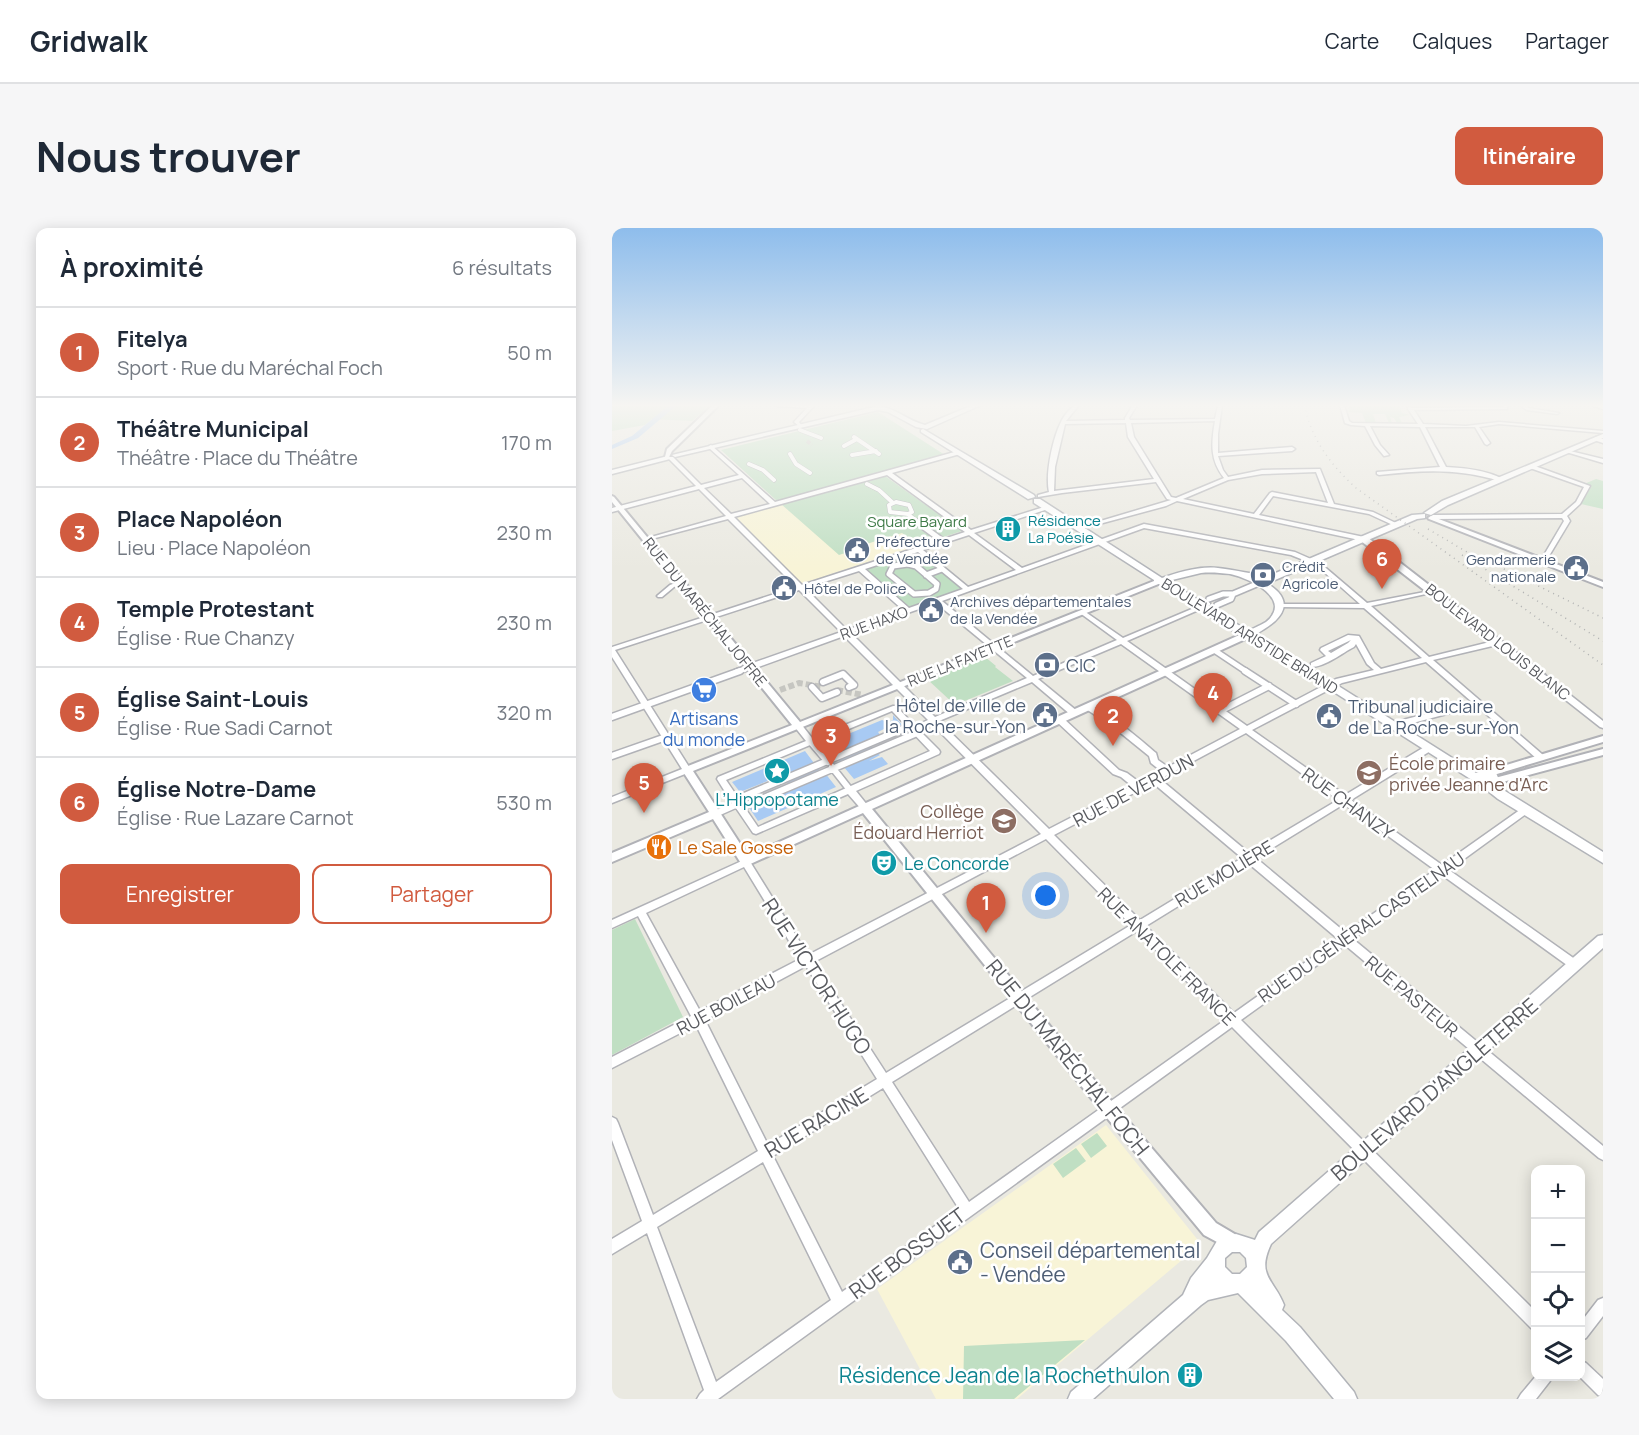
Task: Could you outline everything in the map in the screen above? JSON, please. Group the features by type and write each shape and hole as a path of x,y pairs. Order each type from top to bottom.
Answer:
{"main road":[{"path":"612,472 658,460"},
{"name":"BOULEVARD ARISTIDE BRIAND","path":"970,460 1036,498 1046,508 1084,527 1158,580 1206,604 1238,630 1250,634 1464,770 1487,779 1522,813 1603,858"},
{"path":"1263,581 1399,524 1429,516 1443,504 1549,460"},
{"path":"1158,580 1202,570 1223,571 1263,581 1279,597 1281,606 1276,618 1250,634"},
{"name":"BOULEVARD D'ANGLETERRE","path":"1247,1274 1265,1238 1603,940"},
{"name":"BOULEVARD D'ANGLETERRE","path":"1227,1250 1265,1238"},
{"path":"1187,1305 1198,1284 1227,1250 1248,1248 1247,1274 1347,1399"},
{"path":"1227,1250 1223,1278 1247,1274"},
{"path":"1078,1399 1187,1305 1205,1292 1247,1274"}],"street":[{"name":"RUE ANATOLE FRANCE","path":"675,460 699,487 1046,836 1531,1318"},
{"path":"725,460 774,504"},
{"path":"793,460 810,473"},
{"path":"646,540 935,460"},
{"path":"1052,493 1049,485 1053,460"},
{"path":"1145,460 1169,498 1364,538"},
{"path":"1215,460 1219,471 1227,479"},
{"path":"1437,460 1440,467 1444,469"},
{"path":"803,468 812,462"},
{"path":"749,464 763,470 774,480"},
{"path":"1429,516 1564,516 1578,503 1587,486 1532,467"},
{"path":"1379,472 1444,469 1480,472 1500,479"},
{"path":"1084,527 1178,500 1227,479 1262,472 1318,470 1332,506"},
{"path":"888,473 1022,570"},
{"path":"616,509 743,476"},
{"path":"1036,498 1052,493 1157,480"},
{"path":"866,484 885,500 911,505 910,519 933,536 938,537"},
{"path":"1256,515 1272,494 1371,513 1399,524"},
{"name":"RUE DU MARÉCHAL JOFFRE","path":"612,498 616,509 646,540 798,726"},
{"path":"891,502 890,512 910,516"},
{"path":"746,862 612,650 709,616 1046,508"},
{"path":"1429,516 1603,585"},
{"path":"1540,561 1546,556 1567,521 1564,516"},
{"name":"RUE HAXO","path":"750,667 1144,526 1293,553 1312,561 1367,605 1540,758"},
{"name":"BOULEVARD LOUIS BLANC","path":"1364,538 1603,725"},
{"path":"918,549 968,589"},
{"path":"890,558 897,565"},
{"path":"912,564 938,586 929,593 914,594 889,574 890,569 897,565 912,564"},
{"path":"860,568 908,611"},
{"path":"926,575 942,569"},
{"name":"RUE LA FAYETTE","path":"687,770 1158,580"},
{"path":"612,858 1122,641 1206,604 1223,594 1233,594 1263,581"},
{"path":"660,596 672,586 681,583"},
{"path":"885,590 901,585"},
{"path":"1281,606 1367,605 1433,591"},
{"path":"929,593 1074,713"},
{"path":"1217,605 1231,599 1233,594"},
{"name":"RUE CHANZY","path":"1082,612 1575,965"},
{"path":"612,924 1250,634"},
{"path":"1314,665 1330,657 1324,650 1351,637 1356,639 1371,664 1378,671"},
{"name":"RUE DE VERDUN","path":"935,894 1330,686 1378,671 1498,642"},
{"path":"1214,650 1296,705"},
{"path":"612,717 750,667"},
{"path":"812,687 822,698 835,692 823,685 843,674 854,685 849,687"},
{"path":"1220,711 1269,686"},
{"path":"771,693 780,690"},
{"path":"1394,726 1479,703"},
{"path":"1089,706 1153,755 1154,761 1168,772"},
{"path":"893,708 936,752 756,831 721,779 811,742 893,708"},
{"path":"1060,720 1116,772 1124,775 1139,787"},
{"path":"798,726 865,808"},
{"path":"738,804 788,777 812,767 830,765 842,754 914,729"},
{"path":"612,756 631,747 666,737"},
{"path":"1487,779 1540,758 1603,739"},
{"name":"RUE MOLIÈRE","path":"1019,998 1430,748"},
{"path":"1487,779 1603,752"},
{"path":"612,800 687,770"},
{"name":"RUE PASTEUR","path":"1154,779 1603,1154"},
{"name":"RUE DU MARÉCHAL FOCH","path":"865,808 1108,1108 1227,1250"},
{"name":"RUE DU GÉNÉRAL CASTELNAU","path":"1108,1108 1522,813"},
{"name":"RUE VICTOR HUGO","path":"746,862 967,1210"},
{"name":"RUE BOILEAU","path":"612,1063 935,894"},
{"path":"640,911 698,1018 839,1302"},
{"name":"RUE RACINE","path":"612,1246 1019,998"},
{"name":"RUE BOSSUET","path":"709,1396 1108,1108"},
{"path":"612,1123 709,1396"},
{"path":"1585,1328 1603,1305"},
{"path":"1585,1372 1603,1390"},
{"path":"1526,1399 1542,1381"}],"shaded area":[{"name":"Préfecture de Vendée","path":"844,487 919,545 801,584 736,517"},
{"path":"1106,1125 1201,1244 1017,1399 936,1399 877,1289"}],"green space":[{"path":"732,460 928,460 777,501"},
{"name":"Square Bayard","path":"885,476 962,531 919,545 902,533 847,550 848,552 839,555 781,504"},
{"path":"1596,479 1603,481 1603,509 1581,504 1591,487 1584,484"},
{"path":"916,552 962,589 910,608 866,569"},
{"path":"984,656 1013,681 955,705 927,679"},
{"path":"635,919 683,1017 612,1055 612,930"},
{"path":"1097,1133 1107,1146 1091,1158 1081,1144"},
{"path":"1076,1148 1086,1161 1063,1178 1053,1164"},
{"path":"1085,1340 1014,1399 963,1399 964,1346"}],"water":[{"path":"893,715 904,727 888,733 884,729 878,732 881,736 870,744 874,749 841,763 824,744 882,720 889,722 893,720"},
{"path":"805,751 820,771 789,784 782,777 786,768 783,768 775,778 740,792 732,782"},
{"path":"876,752 880,755 869,761 882,757 888,764 854,779 843,766"},
{"path":"825,773 836,787 758,821 748,806"}],"tunnel":[{"path":"780,690 799,683 823,687"},
{"path":"837,690 863,695"}],"railway":[{"path":"1330,460 1356,488 1603,665"},
{"path":"1428,529 1472,555"},
{"path":"1462,555 1603,641"},
{"path":"1494,564 1603,618"}],"place":[{"name":"Résidence La Poésie","path":"1008,529"},
{"name":"Préfecture de Vendée","path":"857,550"},
{"name":"Gendarmerie nationale","path":"1576,568"},
{"name":"Crédit Agricole","path":"1263,575"},
{"name":"Hôtel de Police","path":"784,588"},
{"name":"Église Notre-Dame","path":"1382,589"},
{"name":"Archives départementales de la Vendée","path":"931,610"},
{"name":"CIC","path":"1047,665"},
{"name":"Artisans du monde","path":"704,690"},
{"name":"Hôtel de ville de la Roche-sur-Yon","path":"1045,715"},
{"name":"Tribunal judiciaire de La Roche-sur-Yon","path":"1329,716"},
{"name":"Temple Protestant","path":"1213,723"},
{"name":"Théâtre Municipal","path":"1113,746"},
{"name":"Place Napoléon","path":"831,766"},
{"name":"L’Hippopotame","path":"777,771"},
{"name":"École primaire privée Jeanne d'Arc","path":"1369,773"},
{"name":"Église Saint-Louis","path":"644,813"},
{"name":"Collège Édouard Herriot","path":"1004,821"},
{"name":"Le Sale Gosse","path":"659,847"},
{"name":"Le Concorde","path":"884,863"},
{"name":"Fitelya","path":"986,933"},
{"name":"Conseil départemental - Vendée","path":"960,1262"},
{"name":"Résidence Jean de la Rochethulon","path":"1190,1375"}]}
